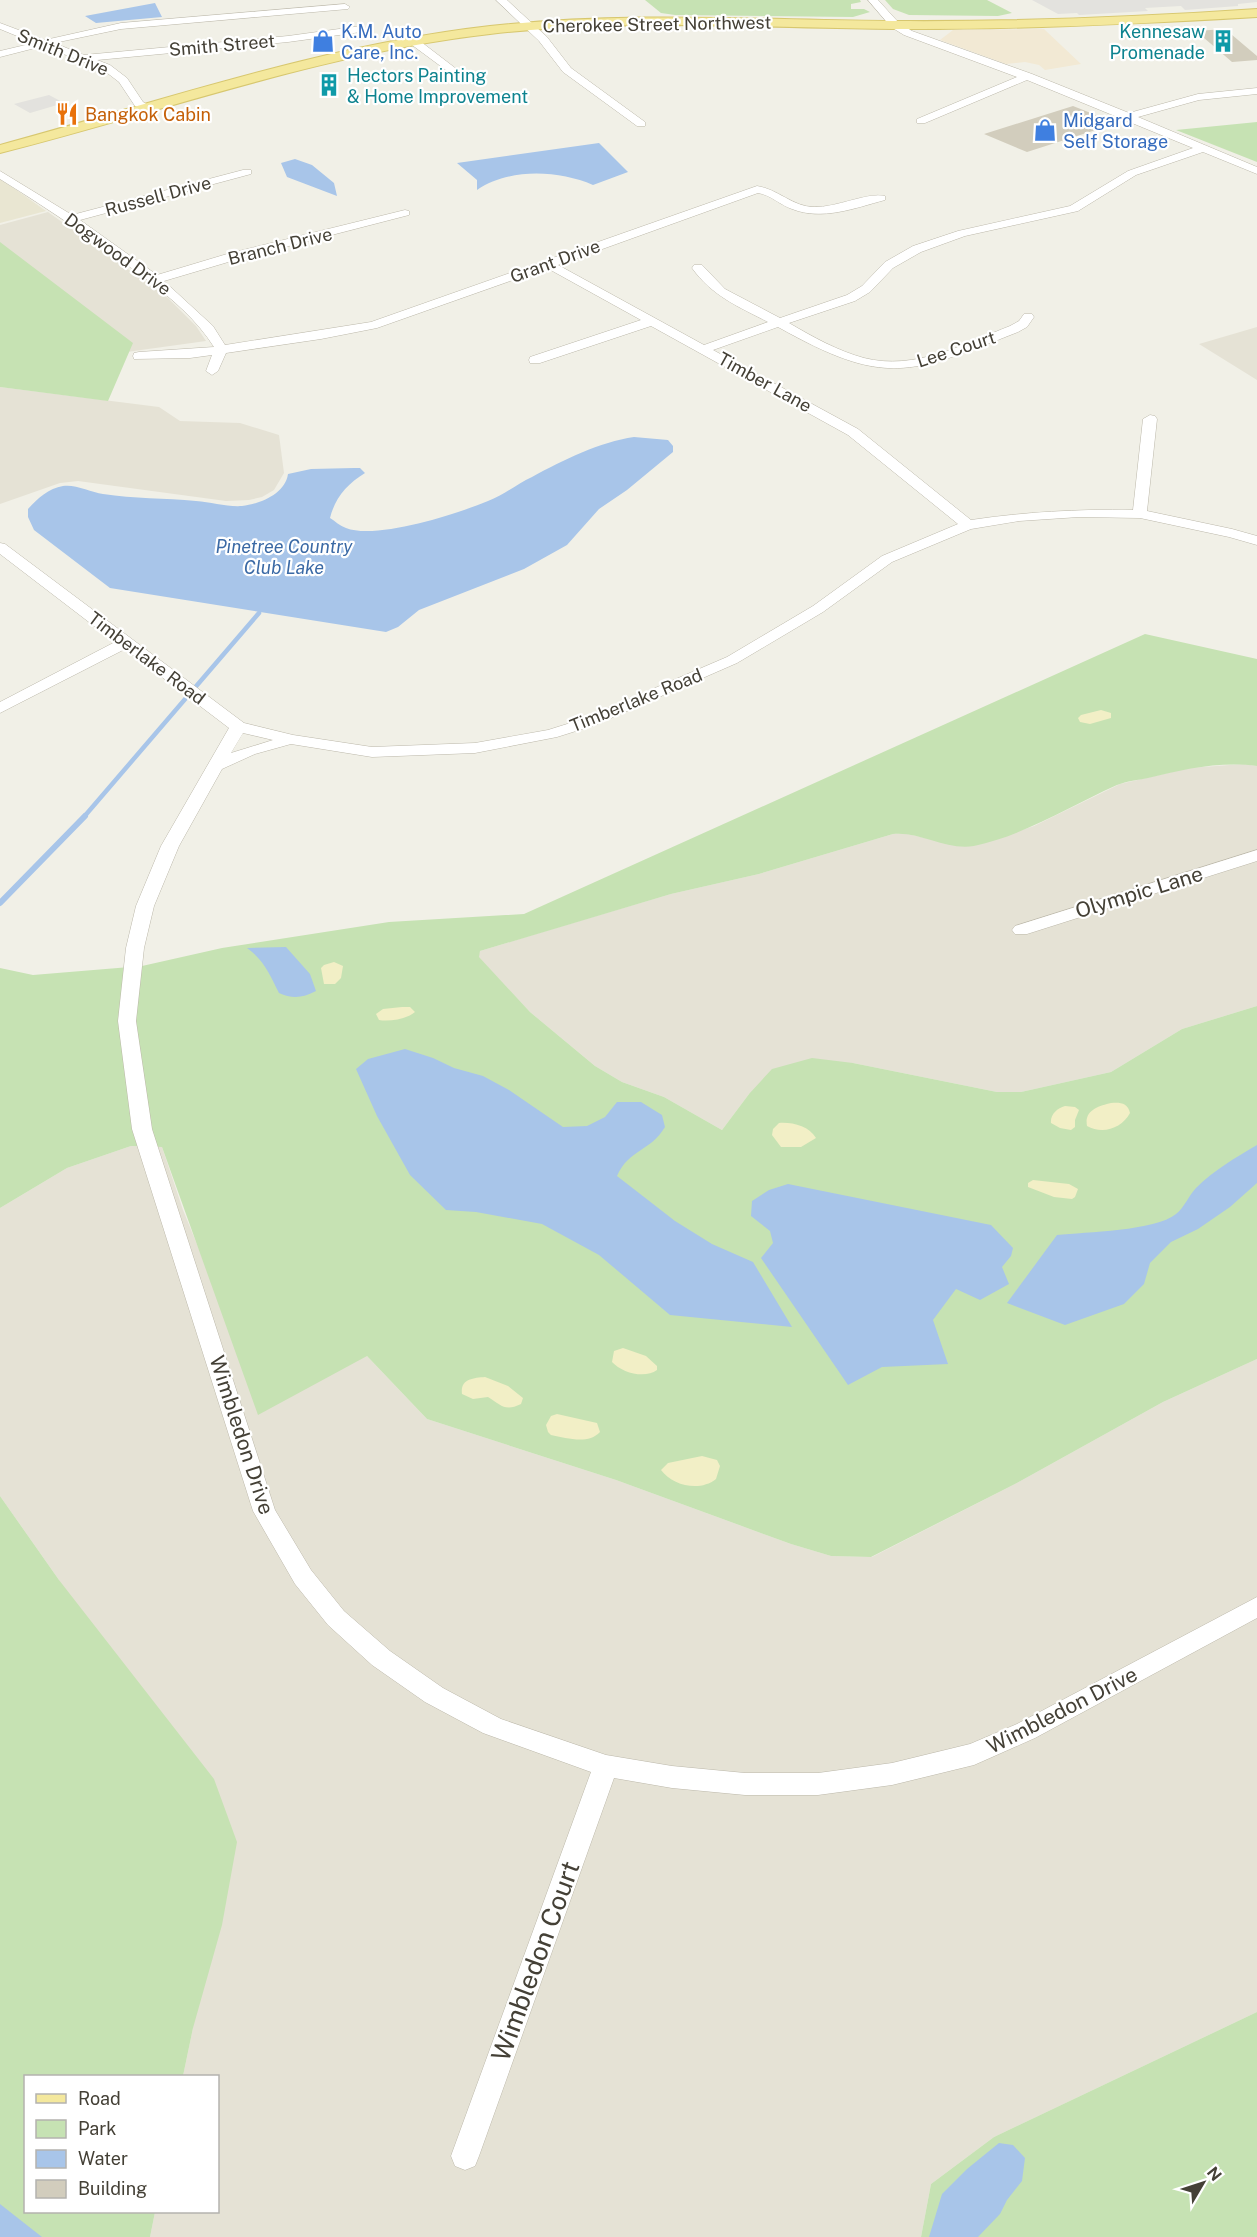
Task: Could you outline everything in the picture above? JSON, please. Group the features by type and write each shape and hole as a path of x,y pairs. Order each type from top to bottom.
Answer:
{"main road":[{"name":"Cherokee Street Northwest","path":"0,149 313,62 373,48 412,40 530,26 588,22 686,21 956,25 1257,13"},
{"path":"932,42 930,36 932,32 956,25"}],"street":[{"path":"501,0 530,26 567,70 632,120 641,124"},
{"path":"873,0 896,25 932,42 1028,76 1257,171"},
{"path":"0,54 43,42 121,26 351,14 373,48"},
{"name":"Smith Street","path":"83,58 288,39 351,14"},
{"name":"Smith Drive","path":"0,26 115,73 140,104 148,108"},
{"path":"412,40 458,74"},
{"path":"921,121 1028,76"},
{"path":"1128,117 1198,97 1257,90"},
{"path":"704,349 851,298 866,288 897,260 931,243 962,233 1074,209 1132,173 1202,149"},
{"name":"Russell Drive","path":"70,219 247,172"},
{"name":"Dogwood Drive","path":"0,174 70,219 154,280 194,312 217,339 221,348"},
{"name":"Grant Drive","path":"221,348 374,325 420,310 719,198 757,189 769,190 792,206 813,211 881,198"},
{"name":"Branch Drive","path":"154,280 231,257 405,213"},
{"name":"Timber Lane","path":"546,263 853,432 968,525"},
{"name":"Lee Court","path":"698,268 704,278 721,293 851,358 872,364 896,366 934,359 1014,329 1023,324 1028,317"},
{"path":"535,360 652,321"},
{"path":"139,356 190,354 221,348"},
{"path":"212,371 221,348"},
{"path":"1140,514 1150,419"},
{"name":"Timberlake Road","path":"0,547 238,727 293,740 372,752 475,748 551,734 589,722 732,660 818,609 887,560 923,542 968,525 1069,514 1140,514 1232,533 1257,541"},
{"path":"0,708 126,642"},
{"name":"Wimbledon Drive","path":"238,727 170,846 145,906 135,948 127,1021 142,1129 264,1510 303,1577 336,1618 381,1658 434,1695 492,1725 606,1766 672,1777 745,1784 818,1784 892,1774 974,1754 1026,1731 1257,1607"},
{"path":"217,765 249,751 293,740"},
{"name":"Olympic Lane","path":"1021,930 1257,855"},
{"name":"Wimbledon Court","path":"465,2156 606,1766"}],"shaded area":[{"path":"1032,0 1257,0 1257,2 1238,4 1238,6 1185,10 1181,6 1145,8 1148,11 1079,15 1077,13 1058,14"},
{"path":"1044,29 1081,64 1045,70 1039,65 1025,62 1006,64 940,40 953,30"},
{"path":"49,95 64,103 30,113 14,104"},
{"path":"0,179 18,191 46,211 0,223"},
{"path":"48,212 168,298 196,326 206,341 105,355 0,268 0,225"},
{"path":"1257,327 1257,380 1199,344"},
{"path":"0,387 159,407 180,421 240,423 279,435 284,473 274,490 262,497 249,500 226,501 78,481 60,483 0,504"},
{"path":"1243,764 1257,766 1257,1006 1182,1029 1111,1072 1021,1092 997,1092 853,1063 749,1094 722,1130 664,1097 622,1082 595,1066 530,1012 478,957 480,951 566,925 671,894 759,874 893,834 903,833 961,846 973,846 1034,826 1120,784 1189,768"},
{"path":"131,1146 162,1147 183,1210 216,1291 367,1356 427,1419 616,1480 791,1544 831,1556 872,1557 1015,1484 1163,1402 1257,1359 1257,2012 994,2137 931,2184 921,2237 150,2237 155,2213 219,2213 219,2075 183,2075 193,2028 59,1580 0,1496 0,1208 67,1168"}],"green space":[{"path":"645,0 860,0 861,2 851,4 851,9 864,9 870,12 853,17 675,15 661,13"},
{"path":"885,0 987,0 1012,13 998,16 909,15 893,9"},
{"path":"1257,122 1257,162 1176,130"},
{"path":"0,242 133,343 108,401 0,387"},
{"path":"1145,634 1257,659 1257,766 1230,764 1202,767 1125,782 1011,835 974,846 954,846 913,835 893,834 759,874 671,894 480,951 479,957 530,1012 595,1066 622,1082 664,1097 722,1130 749,1094 772,1069 812,1058 853,1063 997,1092 1021,1092 1111,1072 1182,1029 1257,1006 1257,1359 1163,1402 1015,1484 871,1557 831,1556 791,1544 616,1480 427,1419 367,1356 258,1415 162,1147 131,1146 67,1168 0,1208 0,968 33,975 142,966 222,948 389,922 524,914"},
{"path":"0,1496 59,1580 214,1779 237,1842 222,1925 193,2028 183,2075 24,2075 24,2213 155,2213 150,2237 0,2237"},
{"path":"1257,2012 1257,2237 921,2237 931,2184 994,2137"}],"sand":[{"path":"1101,710 1111,713 1111,718 1090,724 1080,722 1078,718 1081,715"},
{"path":"334,962 343,966 341,978 335,984 324,984 321,968"},
{"path":"410,1007 415,1012 403,1018 388,1021 379,1020 376,1014 383,1009"},
{"path":"1111,1103 1123,1104 1129,1110 1130,1113 1122,1123 1106,1130 1087,1126 1090,1112 1097,1107"},
{"path":"1065,1106 1079,1110 1075,1127 1071,1130 1051,1123 1055,1112"},
{"path":"779,1123 800,1126 809,1130 816,1138 801,1147 781,1147 772,1135 773,1129"},
{"path":"1033,1180 1069,1184 1078,1189 1072,1199 1054,1197 1028,1187 1028,1183"},
{"path":"623,1348 646,1356 657,1366 657,1370 652,1373 634,1374 616,1366 612,1362 614,1351"},
{"path":"485,1377 508,1386 523,1398 521,1404 507,1407 488,1397 473,1399 462,1394 465,1382"},
{"path":"557,1414 597,1423 600,1432 583,1439 551,1435 546,1425 551,1416"},
{"path":"702,1456 717,1460 720,1466 716,1479 710,1483 695,1486 679,1483 666,1476 661,1470 668,1463"}],"water":[{"path":"155,3 162,17 96,23 85,16"},
{"path":"599,143 628,172 593,185 565,176 519,175 490,183 477,190 477,180 457,163"},
{"path":"295,159 312,165 334,183 337,196 287,177 281,163"},
{"name":"Pinetree Country Club Lake","path":"634,437 668,440 673,446 673,452 627,490 599,509 567,545 524,569 419,610 398,627 386,632 110,588 34,530 28,517 28,509 39,498 63,486 73,486 115,496 242,506 271,497 282,487 288,474 311,469 360,468 365,473 343,492 330,518 344,527 359,531 376,531 417,524 494,499 582,452"},
{"path":"286,947 310,974 316,991 298,997 279,993 262,963 247,948"},
{"path":"405,1049 454,1068 483,1076 509,1090 563,1127 587,1126 605,1117 617,1102 641,1102 662,1115 665,1127 653,1141 627,1160 617,1176 675,1221 712,1244 753,1262 792,1327 670,1315 599,1255 542,1224 476,1212 446,1210 410,1175 377,1116 356,1069 368,1059"},
{"path":"1257,1145 1257,1183 1230,1207 1198,1229 1171,1242 1150,1263 1144,1284 1124,1304 1065,1325 1007,1303 1057,1235 1102,1232 1166,1220 1179,1211 1193,1191 1210,1176"},
{"path":"788,1184 991,1225 1013,1248 1011,1256 1002,1267 1009,1284 980,1300 956,1289 933,1320 948,1364 882,1367 848,1385 761,1258 773,1243 770,1231 751,1216 752,1201 769,1190"},
{"path":"999,2143 1013,2145 1025,2158 1022,2181 1007,2200 1000,2214 978,2237 929,2237 942,2194 967,2169"},
{"path":"0,2204 42,2237 0,2237"}],"building":[{"path":"1225,29 1257,56 1257,60 1232,62 1196,31"},
{"name":"Midgard Self Storage","path":"1073,106 1111,121 1099,124 1105,127 1027,152 984,134"}],"waterway":[{"path":"83,818 259,613"},
{"path":"0,903 85,816"}],"place":[{"name":"K.M. Auto Care, Inc.","path":"323,41"},
{"name":"Kennesaw Promenade","path":"1223,41"},
{"name":"Hectors Painting & Home Improvement","path":"329,85"},
{"name":"Bangkok Cabin","path":"67,114"},
{"name":"Midgard Self Storage","path":"1045,130"}]}
